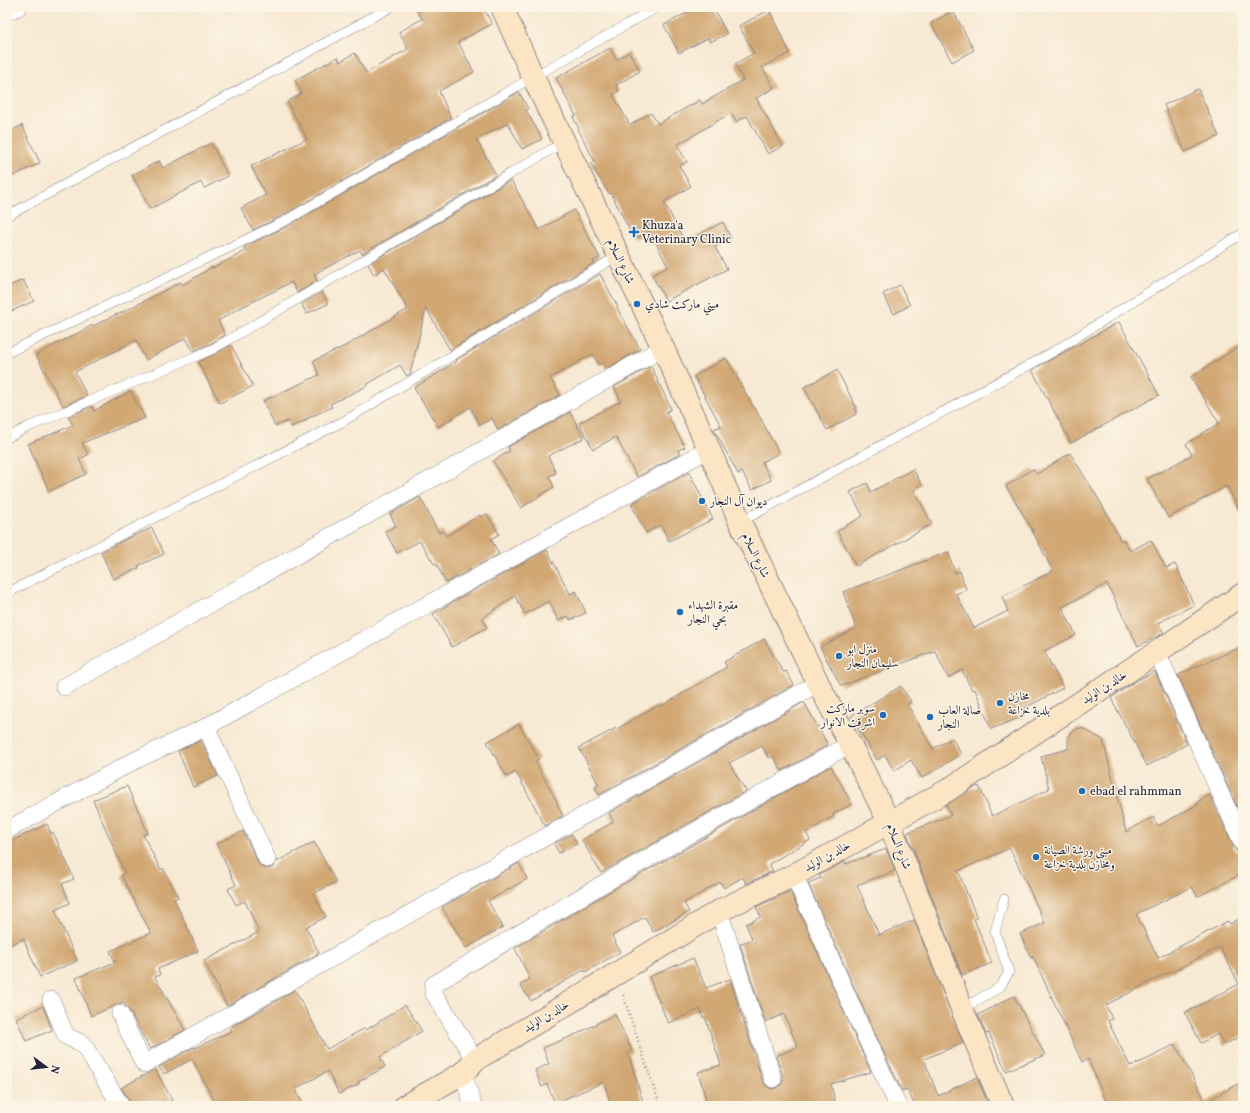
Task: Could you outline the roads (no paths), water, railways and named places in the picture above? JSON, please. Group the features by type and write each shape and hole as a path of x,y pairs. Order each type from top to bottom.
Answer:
{"street":[{"path":"7,12 18,7"},
{"name":"شارع السلام","path":"502,7 533,77 710,449 740,522 818,683 889,822 962,1009 1003,1106"},
{"path":"64,687 663,348"},
{"path":"7,830 132,762 206,727 710,449"},
{"name":"خالد بن الوليد","path":"405,1106 718,911 794,875 948,790 1243,594"},
{"path":"1157,652 1243,844"},
{"path":"120,1014 144,1064 818,683"},
{"path":"206,727 267,859"},
{"path":"473,1106 469,1066 433,992 433,985 606,882 850,744"},
{"path":"794,875 860,1025 898,1106"},
{"path":"718,911 773,1079"},
{"path":"51,1000 66,1036 83,1044 121,1106"}],"lane":[{"path":"7,216 391,7"},
{"path":"7,353 285,221 533,77 658,7"},
{"path":"7,438 28,427 213,349 564,142"},
{"path":"740,522 1052,352 1243,233"},
{"path":"7,593 344,420 619,255"},
{"path":"962,1009 1000,987 1008,972 995,932 1004,899"}],"place":[{"name":"Khuza'a Veterinary Clinic","path":"634,232"},
{"name":"ميني ماركت شادي","path":"637,304"},
{"name":"ديوان آل النجار","path":"702,501"},
{"name":"مقبرة الشهداء بحي النجار","path":"680,612"},
{"name":"منزل ابو سليمان النجار","path":"839,656"},
{"name":"مخازن بلدية خزاعة","path":"1000,703"},
{"name":"سوبر ماركت اشرقت الانوار","path":"883,715"},
{"name":"صالة العاب النجار","path":"930,717"},
{"name":"ebad el rahmman","path":"1082,791"},
{"name":"مبنى ورشة الصيانة ومخازن بلدية خزاعة","path":"1036,857"}]}
